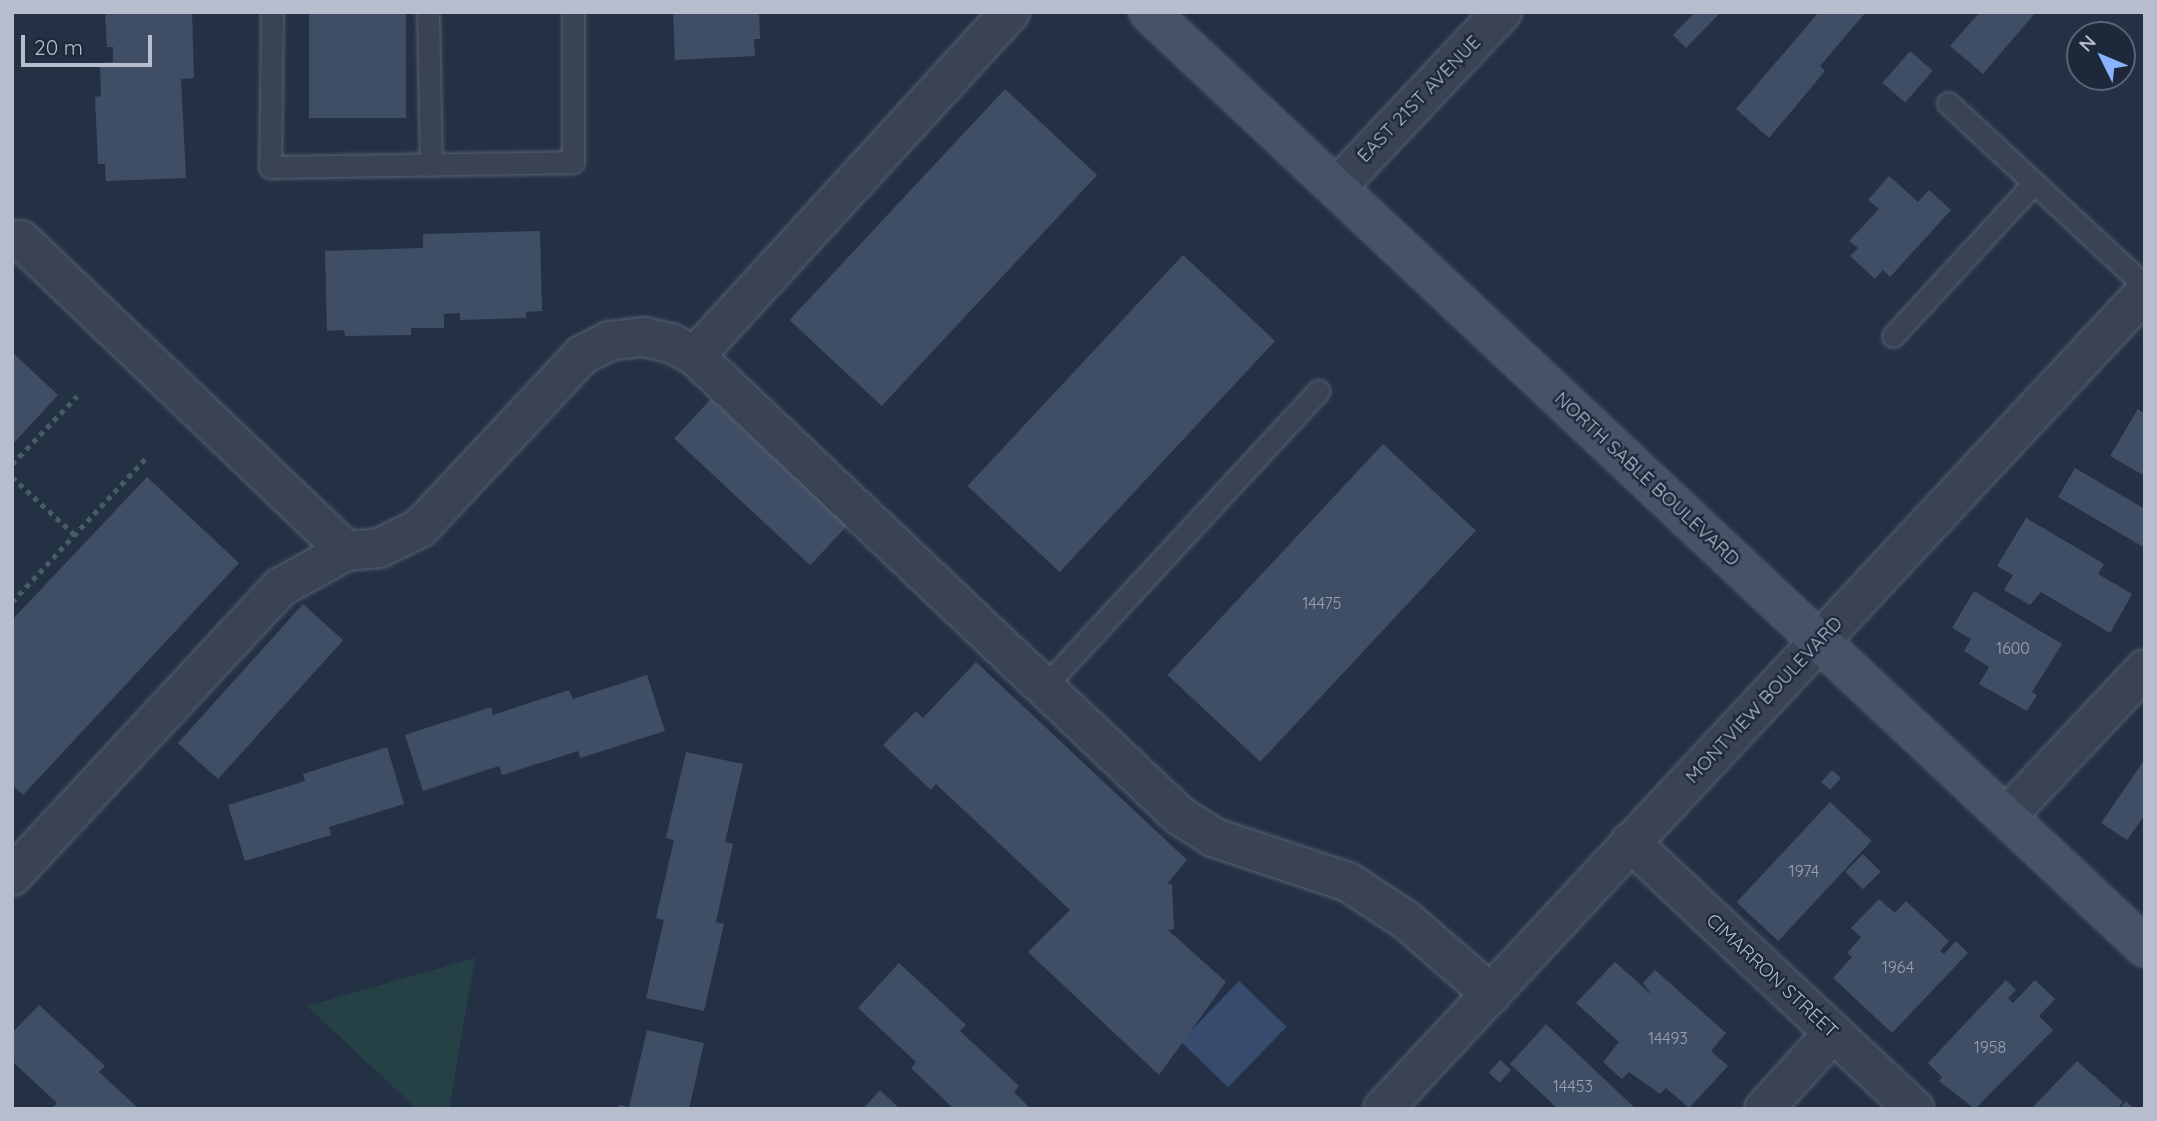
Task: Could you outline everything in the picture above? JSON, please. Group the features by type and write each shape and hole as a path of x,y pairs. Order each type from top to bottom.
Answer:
{"street":[{"path":"695,356 1010,12"},
{"name":"NORTH SABLE BOULEVARD","path":"1149,12 2145,947"},
{"name":"EAST 21ST AVENUE","path":"1337,187 1502,12"},
{"path":"12,240 21,240 31,249 346,551"},
{"name":"MONTVIEW BOULEVARD","path":"1383,1109 2145,292"},
{"path":"12,876 281,587 346,551 379,548 419,528 582,355 609,341 644,337 671,344 695,356 884,538 1046,685 1180,817 1215,838 1348,882 1406,920 1491,994"},
{"path":"2006,817 2145,669"},
{"name":"CIMARRON STREET","path":"1630,842 1914,1109"},
{"path":"1763,1109 1833,1033"}],"lane":[{"path":"272,12 270,167 573,162 573,12"},
{"path":"428,12 431,164"},
{"path":"1948,103 2145,286"},
{"path":"1893,336 2034,183"},
{"path":"1046,685 1318,391"}],"path":[{"path":"12,464 77,396"},
{"path":"12,602 145,459"},
{"path":"12,477 75,535"}],"green space":[{"path":"475,958 449,1109 417,1109 307,1006"}],"water":[{"path":"1239,981 1286,1027 1228,1087 1181,1041"}],"building":[{"path":"105,12 192,12 194,78 181,79 186,178 106,181 105,164 98,164 95,97 101,96 100,63 113,62 113,47 107,47"},
{"path":"309,12 406,12 406,118 309,118"},
{"path":"673,12 759,12 760,39 754,39 755,56 675,60"},
{"path":"1695,12 1721,12 1686,48 1673,35"},
{"path":"1819,12 1866,12 1820,66 1825,71 1769,138 1736,109"},
{"path":"1980,12 2036,12 1983,74 1950,46"},
{"path":"1910,51 1933,71 1905,102 1882,83"},
{"path":"1005,89 1097,175 882,406 789,320"},
{"path":"1889,176 1918,202 1929,190 1951,210 1890,277 1883,270 1875,279 1850,256 1858,248 1849,241 1879,209 1868,200"},
{"path":"540,231 542,311 526,312 526,318 460,320 460,313 444,314 444,328 411,328 411,335 345,336 344,330 327,331 325,251 423,248 423,234"},
{"path":"1183,255 1275,341 1060,572 967,486"},
{"path":"12,352 58,395 12,445"},
{"path":"711,399 847,526 810,565 674,438"},
{"path":"2138,409 2145,414 2145,476 2110,456"},
{"path":"1383,444 1476,531 1260,762 1167,675"},
{"path":"2075,468 2145,509 2145,548 2058,497"},
{"path":"147,477 239,563 23,795 12,785 12,620"},
{"path":"2026,518 2104,564 2098,574 2132,594 2110,633 2041,592 2030,605 2004,590 2013,575 1997,566"},
{"path":"1974,591 2062,644 2032,692 2037,695 2027,711 1979,684 1989,667 1964,651 1971,639 1952,628"},
{"path":"303,604 343,640 218,779 178,743"},
{"path":"976,662 1187,860 1167,884 1172,884 1174,929 1168,930 1226,982 1159,1075 1028,952 1070,910 936,784 931,790 883,745 916,711 923,718"},
{"path":"647,675 665,731 580,758 578,751 502,775 499,766 423,791 405,735 491,707 493,715 569,690 573,699"},
{"path":"387,747 404,804 329,827 331,835 245,861 228,805 305,781 303,774"},
{"path":"686,752 743,764 725,842 733,844 716,922 724,924 704,1011 646,998 664,920 656,918 674,840 666,838"},
{"path":"2145,759 2145,815 2127,840 2101,823"},
{"path":"1832,770 1841,778 1830,790 1821,782"},
{"path":"1830,802 1872,841 1778,941 1737,902"},
{"path":"1863,854 1881,872 1863,889 1845,872"},
{"path":"1879,899 1895,913 1906,901 1949,941 1940,951 1944,954 1956,941 1968,953 1892,1033 1833,978 1852,957 1847,953 1861,937 1851,928"},
{"path":"1615,962 1652,995 1643,983 1655,970 1726,1033 1711,1051 1728,1066 1689,1108 1666,1088 1660,1094 1629,1072 1622,1079 1603,1062 1619,1042 1576,1003"},
{"path":"899,963 966,1025 960,1031 1019,1086 1014,1092 1031,1109 954,1109 911,1068 916,1062 858,1008"},
{"path":"2006,980 2016,990 2008,998 2013,1003 2035,980 2055,999 2039,1016 2053,1030 1975,1109 1939,1081 1942,1077 1928,1063"},
{"path":"39,1005 105,1066 99,1072 139,1109 51,1109 57,1103 12,1061 12,1033"},
{"path":"1546,1024 1636,1109 1558,1109 1510,1064"},
{"path":"647,1030 704,1043 689,1109 618,1109 619,1105 629,1107"},
{"path":"1500,1060 1511,1070 1500,1083 1489,1073"},
{"path":"2077,1061 2123,1102 2117,1109 2031,1109"},
{"path":"880,1090 900,1109 863,1109"},
{"path":"2126,1101 2134,1109 2120,1109"}]}
